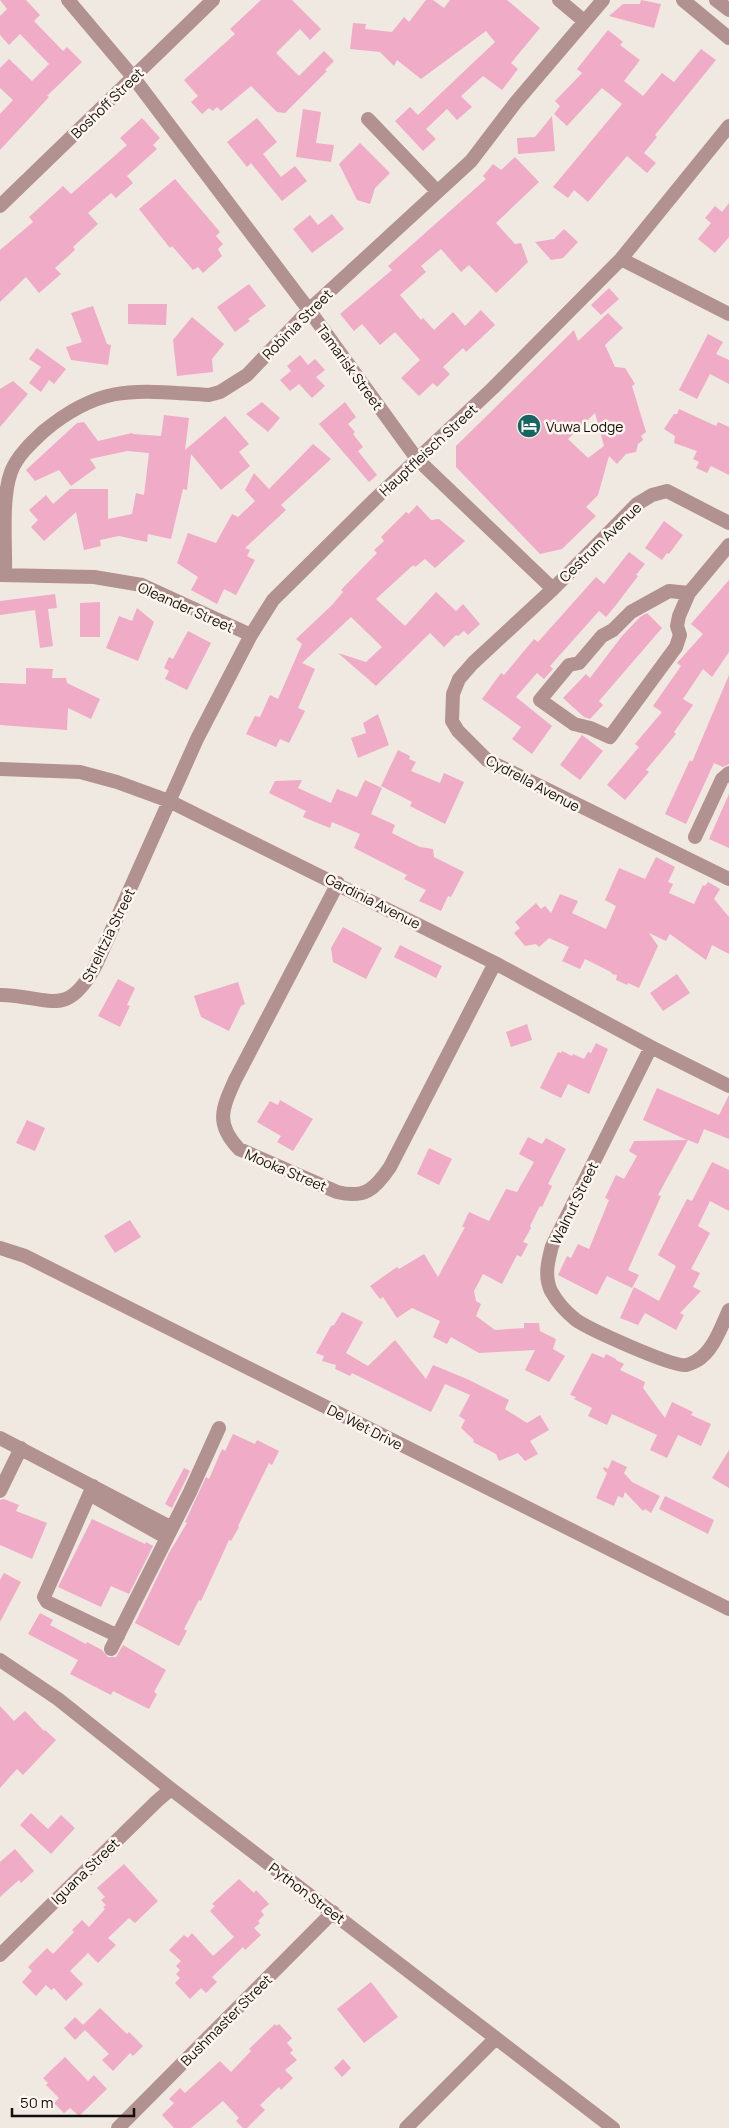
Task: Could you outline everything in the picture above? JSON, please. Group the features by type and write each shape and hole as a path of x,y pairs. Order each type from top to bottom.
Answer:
{"street":[{"name":"Tamarisk Street","path":"68,0 134,77 309,310 418,460 553,588"},
{"name":"Boshoff Street","path":"0,205 213,0"},
{"path":"559,0 584,20"},
{"name":"Robinia Street","path":"3,575 6,492 11,472 17,459 37,438 72,410 91,400 109,394 127,392 209,395 220,392 247,375 309,310 436,190 471,161 584,20 603,0"},
{"path":"683,0 729,38"},
{"path":"716,0 729,10"},
{"path":"368,119 436,190"},
{"name":"Hauptfleisch Street","path":"169,802 197,739 251,635 272,600 493,388 621,259 729,126"},
{"path":"621,259 729,314"},
{"name":"Cestrum Avenue","path":"553,588 637,504 652,495 667,491 729,523"},
{"path":"689,593 669,591 631,612 613,630 602,636 579,663 569,665 540,700 574,724 590,728 610,737 676,647 680,635 677,626 679,616 689,593 729,545"},
{"name":"Oleander Street","path":"3,575 94,578 142,585 251,635"},
{"name":"Cydrella Avenue","path":"553,588 473,663 459,680 453,694 452,721 467,741 487,760 729,879"},
{"name":"Gardinia Avenue","path":"0,769 80,772 117,782 169,802 495,963 729,1086"},
{"path":"696,837 722,779 729,773"},
{"name":"Strelitzia Street","path":"0,995 20,995 56,1002 68,1000 80,990 96,965 169,802"},
{"name":"Mooka Street","path":"338,884 225,1102 223,1120 227,1136 239,1149 337,1192 352,1196 377,1186 390,1167 495,963"},
{"name":"Walnut Street","path":"651,1046 552,1246 547,1280 552,1292 563,1308 576,1320 652,1355 685,1365 698,1360 708,1350 729,1310"},
{"name":"De Wet Drive","path":"0,1248 24,1256 729,1608"},
{"path":"91,1490 44,1598 47,1602 114,1642 170,1533 219,1428"},
{"path":"0,1438 19,1453 170,1533"},
{"path":"0,1448 19,1453"},
{"path":"0,1491 19,1453"},
{"name":"Python Street","path":"2,1664 58,1700 495,2039 613,2128"},
{"name":"Iguana Street","path":"0,1955 171,1789"},
{"name":"Bushmaster Street","path":"118,2128 333,1912"},
{"path":"406,2128 495,2039"}],"building":[{"path":"0,0 26,0 40,15 34,21 63,51 67,47 82,62 47,96 49,97 0,150 0,114 13,100 0,88 0,68 9,59 32,81 49,64 20,34 9,45 0,35 0,16 7,9"},
{"path":"261,0 292,0 321,29 310,40 300,29 276,53 299,76 324,51 334,61 325,70 327,71 285,113 277,112 251,86 221,111 217,107 213,111 209,108 202,114 191,102 198,96 184,80 235,34 230,29"},
{"path":"426,0 433,0 444,8 450,0 507,0 540,28 511,63 518,69 502,90 483,76 461,96 472,107 457,120 447,109 426,129 436,139 423,151 395,121 410,107 418,115 495,42 486,31 421,79 397,60 394,66 380,52 350,49 353,23 366,24 365,29 392,32 404,17 409,22"},
{"path":"641,0 661,4 654,28 609,16 623,4 640,4"},
{"path":"608,30 623,42 620,45 640,60 624,81 643,96 662,73 674,82 701,49 716,60 655,135 657,137 644,153 656,163 647,173 627,156 588,202 574,190 568,198 553,187 622,104 602,88 567,126 554,114 560,106 555,101 582,73 577,69"},
{"path":"303,109 321,112 316,143 334,145 331,162 296,157"},
{"path":"552,116 555,151 518,154 517,138 535,137"},
{"path":"142,118 160,138 153,145 157,149 127,176 133,183 116,198 111,193 88,213 98,224 73,247 75,250 55,268 61,274 39,293 26,277 0,302 0,250 33,222 29,217 63,186 71,194 127,145 120,138"},
{"path":"257,118 277,142 263,154 281,177 295,166 307,181 282,201 251,163 247,167 227,142"},
{"path":"360,143 390,173 375,188 370,204 357,200 339,164"},
{"path":"515,157 539,182 496,223 515,244 521,243 528,262 496,293 469,265 461,272 441,249 421,266 426,272 400,295 421,320 423,318 434,330 453,312 465,326 481,310 495,325 466,352 463,348 443,367 450,374 437,387 433,383 419,396 401,378 420,360 395,332 380,345 362,324 354,331 340,314 392,270 388,266 486,179 483,176 493,164 501,170"},
{"path":"175,179 220,232 216,236 223,244 218,249 222,256 203,273 198,267 193,270 172,246 170,248 139,209"},
{"path":"729,203 729,237 715,253 698,239 711,223 705,218 715,206 722,212"},
{"path":"332,214 344,229 312,253 293,229 310,215 318,225"},
{"path":"564,229 578,242 563,258 551,260 535,242 554,239"},
{"path":"249,284 266,306 248,319 250,321 235,332 217,307"},
{"path":"609,288 619,299 601,315 591,305"},
{"path":"128,304 167,304 166,325 128,324"},
{"path":"93,306 107,344 111,345 108,365 71,360 66,347 82,342 71,313"},
{"name":"Vuwa Lodge","path":"608,313 623,328 605,345 615,367 625,368 635,384 632,386 646,432 641,436 643,440 638,444 636,452 626,454 617,464 609,456 598,495 586,507 596,516 562,549 540,554 456,467 456,446 574,330 578,341","holes":["595,413 604,446 588,458 568,439"]},
{"path":"192,317 224,344 212,359 213,372 177,376 173,340"},
{"path":"708,334 723,342 716,354 729,360 729,384 710,374 697,399 679,390"},
{"path":"37,348 66,369 54,384 49,380 41,392 29,383 41,367 29,359"},
{"path":"300,355 308,365 315,359 325,370 316,377 325,386 312,398 299,384 290,391 280,380 291,371 287,366"},
{"path":"13,381 28,394 0,427 0,389"},
{"path":"262,402 280,418 268,432 246,414"},
{"path":"345,402 356,417 348,424 363,447 358,451 377,475 369,482 319,424"},
{"path":"679,409 716,426 718,422 729,427 729,475 711,466 707,473 696,468 699,462 693,459 697,451 674,443 675,436 664,429"},
{"path":"164,415 189,418 185,450 225,416 249,444 239,452 250,466 221,490 191,454 187,490 183,489 171,539 148,534 147,542 119,536 100,540 101,546 84,550 76,512 44,541 31,527 38,520 29,510 46,495 53,504 70,489 108,489 108,519 132,514 136,493 144,495 149,453 127,451 90,459 96,468 71,486 59,470 35,481 26,470 77,423 84,422 98,441 132,433 161,436"},
{"path":"313,444 331,459 281,505 286,510 245,548 250,550 247,556 255,560 236,595 224,589 217,604 191,590 198,577 177,563 188,533 216,543 232,514 238,517 255,501 245,490 254,473 269,489"},
{"path":"417,505 431,520 439,519 465,541 435,568 425,559 415,567 414,565 376,599 405,626 436,592 456,611 463,604 480,624 468,635 464,631 458,636 456,635 444,647 430,633 376,686 338,653 366,662 382,647 351,617 302,663 315,669 298,708 305,711 289,743 280,739 276,747 246,734 255,716 260,717 270,695 278,699 302,644 296,639 332,605 343,592 341,590 377,553 374,550 384,541 381,537 406,512 409,514"},
{"path":"664,521 683,535 669,554 667,553 662,560 645,548"},
{"path":"629,552 645,564 616,605 606,617 599,611 550,666 553,669 544,679 537,673 516,697 552,726 532,754 512,739 521,727 482,699 501,673 504,675 534,639 538,642 596,577 604,584"},
{"path":"729,580 729,652 712,677 703,669 683,699 693,705 674,732 676,734 646,770 649,772 625,800 607,785 639,747 635,744 662,712 653,706 681,666 677,663 703,634 691,624"},
{"path":"55,594 57,608 48,609 53,646 40,648 35,610 0,615 0,601"},
{"path":"100,602 100,637 80,637 80,603"},
{"path":"137,608 154,622 138,661 106,648 119,616 132,621"},
{"path":"647,613 662,628 599,701 603,705 590,719 584,717 563,698 586,674 590,678 622,636 640,617"},
{"path":"188,631 211,643 187,690 165,679 169,671 164,668 169,657 173,659"},
{"path":"26,668 53,669 52,678 66,678 67,683 100,699 91,719 68,708 67,730 0,725 0,683 26,684"},
{"path":"729,675 729,764 723,767 714,763 686,824 665,814 690,760 692,762"},
{"path":"378,714 389,745 358,758 351,738 366,733 363,723"},
{"path":"582,735 603,751 580,780 560,765"},
{"path":"398,750 410,756 409,759 416,762 411,771 440,783 444,773 464,782 445,824 410,806 412,802 381,786"},
{"path":"302,780 298,788 331,803 337,789 357,797 365,780 382,788 371,814 395,825 392,833 420,847 433,849 434,857 464,872 451,897 448,896 441,911 419,901 426,890 404,879 407,875 354,848 360,834 332,822 330,828 303,817 306,811 269,793 275,781"},
{"path":"729,794 729,848 709,839"},
{"path":"656,857 675,867 668,882 673,884 669,893 694,904 703,885 705,886 708,882 720,889 714,899 729,917 729,954 712,945 706,960 670,934 666,941 649,933 658,946 639,988 616,980 617,975 585,959 580,969 562,961 569,947 549,938 539,947 536,944 525,946 514,933 520,928 515,922 536,903 541,909 545,906 551,913 560,894 578,901 572,913 606,929 616,906 605,900 619,868 645,879"},
{"path":"343,927 382,948 366,979 333,962 331,948"},
{"path":"400,945 442,966 436,978 394,957"},
{"path":"677,974 690,993 663,1011 650,993"},
{"path":"118,979 135,988 127,1005 130,1006 120,1027 98,1016"},
{"path":"238,982 245,1004 241,1006 229,1031 201,1017 194,996"},
{"path":"527,1024 532,1040 511,1047 506,1032"},
{"path":"596,1043 608,1049 589,1094 568,1084 561,1098 540,1088 558,1052 561,1053 562,1051 584,1059 588,1052 591,1053"},
{"path":"657,1088 719,1115 729,1095 729,1139 704,1129 698,1144 688,1140 658,1195 661,1196 628,1270 639,1275 632,1288 607,1276 597,1295 558,1275 567,1256 571,1258 578,1244 589,1249 609,1200 605,1198 616,1175 624,1179 637,1156 629,1151 634,1141 687,1140 643,1120"},
{"path":"280,1100 313,1119 293,1151 277,1142 281,1136 257,1122 270,1101 278,1105"},
{"path":"27,1120 45,1128 35,1151 16,1143"},
{"path":"528,1137 542,1144 546,1138 566,1149 548,1184 552,1186 523,1242 528,1244 521,1257 517,1255 502,1284 483,1274 474,1291 476,1301 481,1304 476,1316 495,1330 524,1328 524,1323 539,1323 540,1331 556,1339 553,1349 565,1356 549,1382 525,1370 535,1350 479,1353 451,1337 447,1344 433,1337 440,1321 412,1308 397,1318 383,1297 380,1299 370,1286 397,1267 399,1269 424,1254 438,1277 465,1227 462,1227 469,1212 489,1221 506,1189 517,1192 534,1162 519,1154"},
{"path":"429,1148 452,1159 439,1185 417,1174"},
{"path":"712,1162 729,1170 729,1211 710,1201 698,1226 710,1233 691,1269 700,1273 693,1287 701,1291 680,1313 684,1315 676,1330 645,1313 638,1325 620,1318 634,1287 659,1301 676,1266 658,1255 687,1199 692,1201"},
{"path":"130,1220 141,1237 115,1253 104,1236"},
{"path":"342,1312 363,1322 346,1353 368,1366 395,1340 426,1379 433,1365 467,1379 509,1400 505,1409 527,1423 540,1415 549,1430 530,1441 538,1454 525,1461 518,1453 499,1461 496,1454 473,1442 474,1440 461,1428 465,1420 459,1416 470,1395 445,1384 431,1412 352,1373 350,1376 335,1369 336,1365 322,1361 324,1356 316,1353 331,1326 334,1325"},
{"path":"592,1353 604,1358 606,1354 616,1359 624,1364 620,1370 645,1382 643,1388 665,1418 672,1402 693,1412 691,1415 711,1424 701,1446 678,1435 667,1458 650,1450 657,1435 612,1414 607,1425 588,1416 592,1408 570,1395"},
{"path":"233,1434 255,1444 257,1440 279,1451 272,1465 269,1463 239,1527 231,1541 229,1540 201,1601 199,1600 184,1629 187,1631 179,1646 135,1623 169,1553 187,1523 185,1522 206,1477 209,1479 222,1449 225,1451"},
{"path":"729,1450 729,1488 712,1478"},
{"path":"612,1460 627,1467 624,1473 632,1482 660,1496 651,1513 645,1509 643,1511 625,1492 623,1498 618,1496 614,1506 596,1498 607,1473 603,1469 604,1467 608,1469"},
{"path":"184,1468 190,1471 172,1508 165,1504"},
{"path":"665,1496 714,1520 708,1534 659,1509"},
{"path":"4,1499 19,1505 16,1511 47,1523 32,1559 0,1545 0,1500"},
{"path":"92,1519 153,1546 129,1594 111,1586 101,1607 58,1587"},
{"path":"4,1573 21,1582 0,1622 0,1580"},
{"path":"40,1613 53,1620 50,1625 86,1644 87,1642 102,1650 108,1657 116,1657 123,1645 166,1670 154,1692 157,1694 149,1709 113,1691 111,1695 70,1674 78,1660 28,1634"},
{"path":"0,1706 14,1721 25,1711 44,1731 56,1740 23,1775 17,1769 0,1788"},
{"path":"31,1813 48,1829 61,1815 75,1828 51,1854 20,1825"},
{"path":"15,1849 34,1871 21,1883 19,1880 0,1897 0,1862"},
{"path":"124,1864 158,1901 135,1923 129,1918 108,1938 116,1945 98,1963 88,1953 70,1971 83,1984 66,2001 54,1988 51,1990 46,1985 36,1996 22,1982 32,1971 28,1967 47,1948 53,1954 74,1932 72,1930 82,1920 89,1927 105,1909 103,1907 106,1905 101,1900 105,1897 97,1888"},
{"path":"239,1879 254,1893 256,1890 269,1904 261,1911 264,1915 258,1921 260,1923 254,1928 261,1935 245,1950 243,1947 212,1977 217,1982 206,1993 201,1988 190,1999 175,1983 180,1978 176,1974 180,1970 176,1966 181,1961 169,1950 184,1935 188,1938 192,1933 213,1956 234,1937 210,1911 215,1906 212,1904"},
{"path":"371,1982 398,2017 364,2043 337,2009"},
{"path":"100,2008 127,2034 129,2032 143,2046 133,2056 130,2053 113,2071 102,2060 109,2054 85,2030 75,2040 64,2028 75,2017 83,2025"},
{"path":"275,2024 277,2026 279,2024 292,2038 287,2043 293,2050 290,2053 297,2060 285,2070 293,2078 281,2090 279,2087 260,2105 265,2110 247,2128 243,2128 236,2121 239,2118 223,2101 191,2128 174,2128 162,2115 174,2103 169,2099 180,2088 185,2093 220,2061 231,2072 251,2051 249,2049"},
{"path":"65,2057 88,2081 94,2075 107,2089 79,2116 70,2108 64,2113 54,2103 59,2098 46,2085 48,2083 43,2078"},
{"path":"343,2059 351,2068 342,2077 334,2068"}],"place":[{"name":"Vuwa Lodge","path":"529,426"}]}
